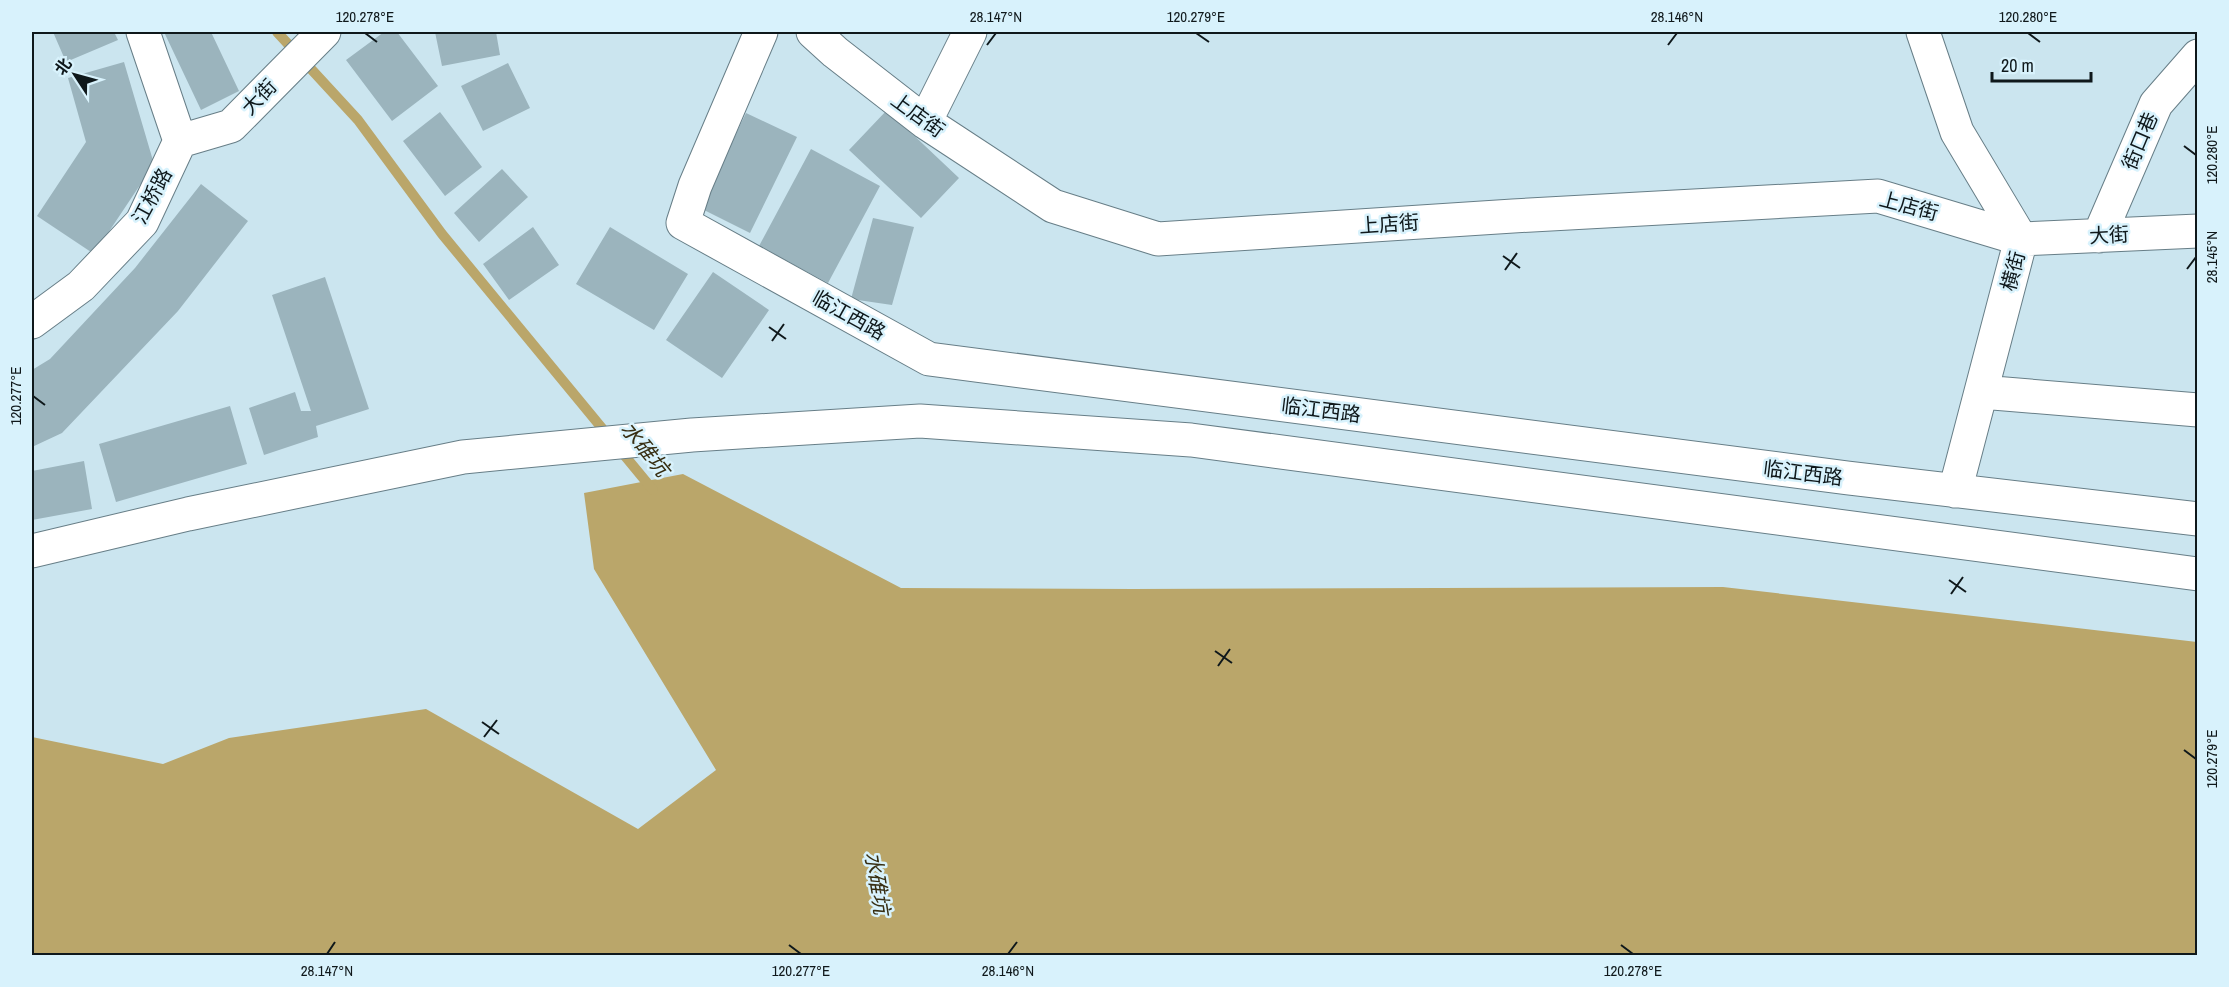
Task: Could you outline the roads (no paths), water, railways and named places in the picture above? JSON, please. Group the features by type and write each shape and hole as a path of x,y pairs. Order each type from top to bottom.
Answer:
{"street":[{"path":"142,32 180,141"},
{"name":"临江西路","path":"761,32 695,186 683,223 928,359 1955,491 2198,519"},
{"name":"上店街","path":"813,32 835,52 925,122 1053,206 1158,239 1878,195 2021,239"},
{"path":"925,122 970,32"},
{"name":"横街","path":"1923,32 1957,132 2021,239 1955,491"},
{"name":"大街","path":"180,141 231,126 323,33"},
{"name":"街口巷","path":"2099,236 2156,104 2198,56"},
{"name":"江桥路","path":"32,322 81,286 142,222 180,141"},
{"name":"大街","path":"2021,239 2198,231"},
{"path":"1981,392 2198,410"},
{"path":"32,551 188,514 463,457 692,435 920,421 1191,440 2198,574"}],"water":[{"path":"683,474 901,588 1723,587 2197,642 2197,955 32,955 32,737 163,764 229,738 426,709 638,829 716,770 594,569 584,493"}],"waterway":[{"name":"水碓坑","path":"277,32 358,120 442,234 653,490"}]}
